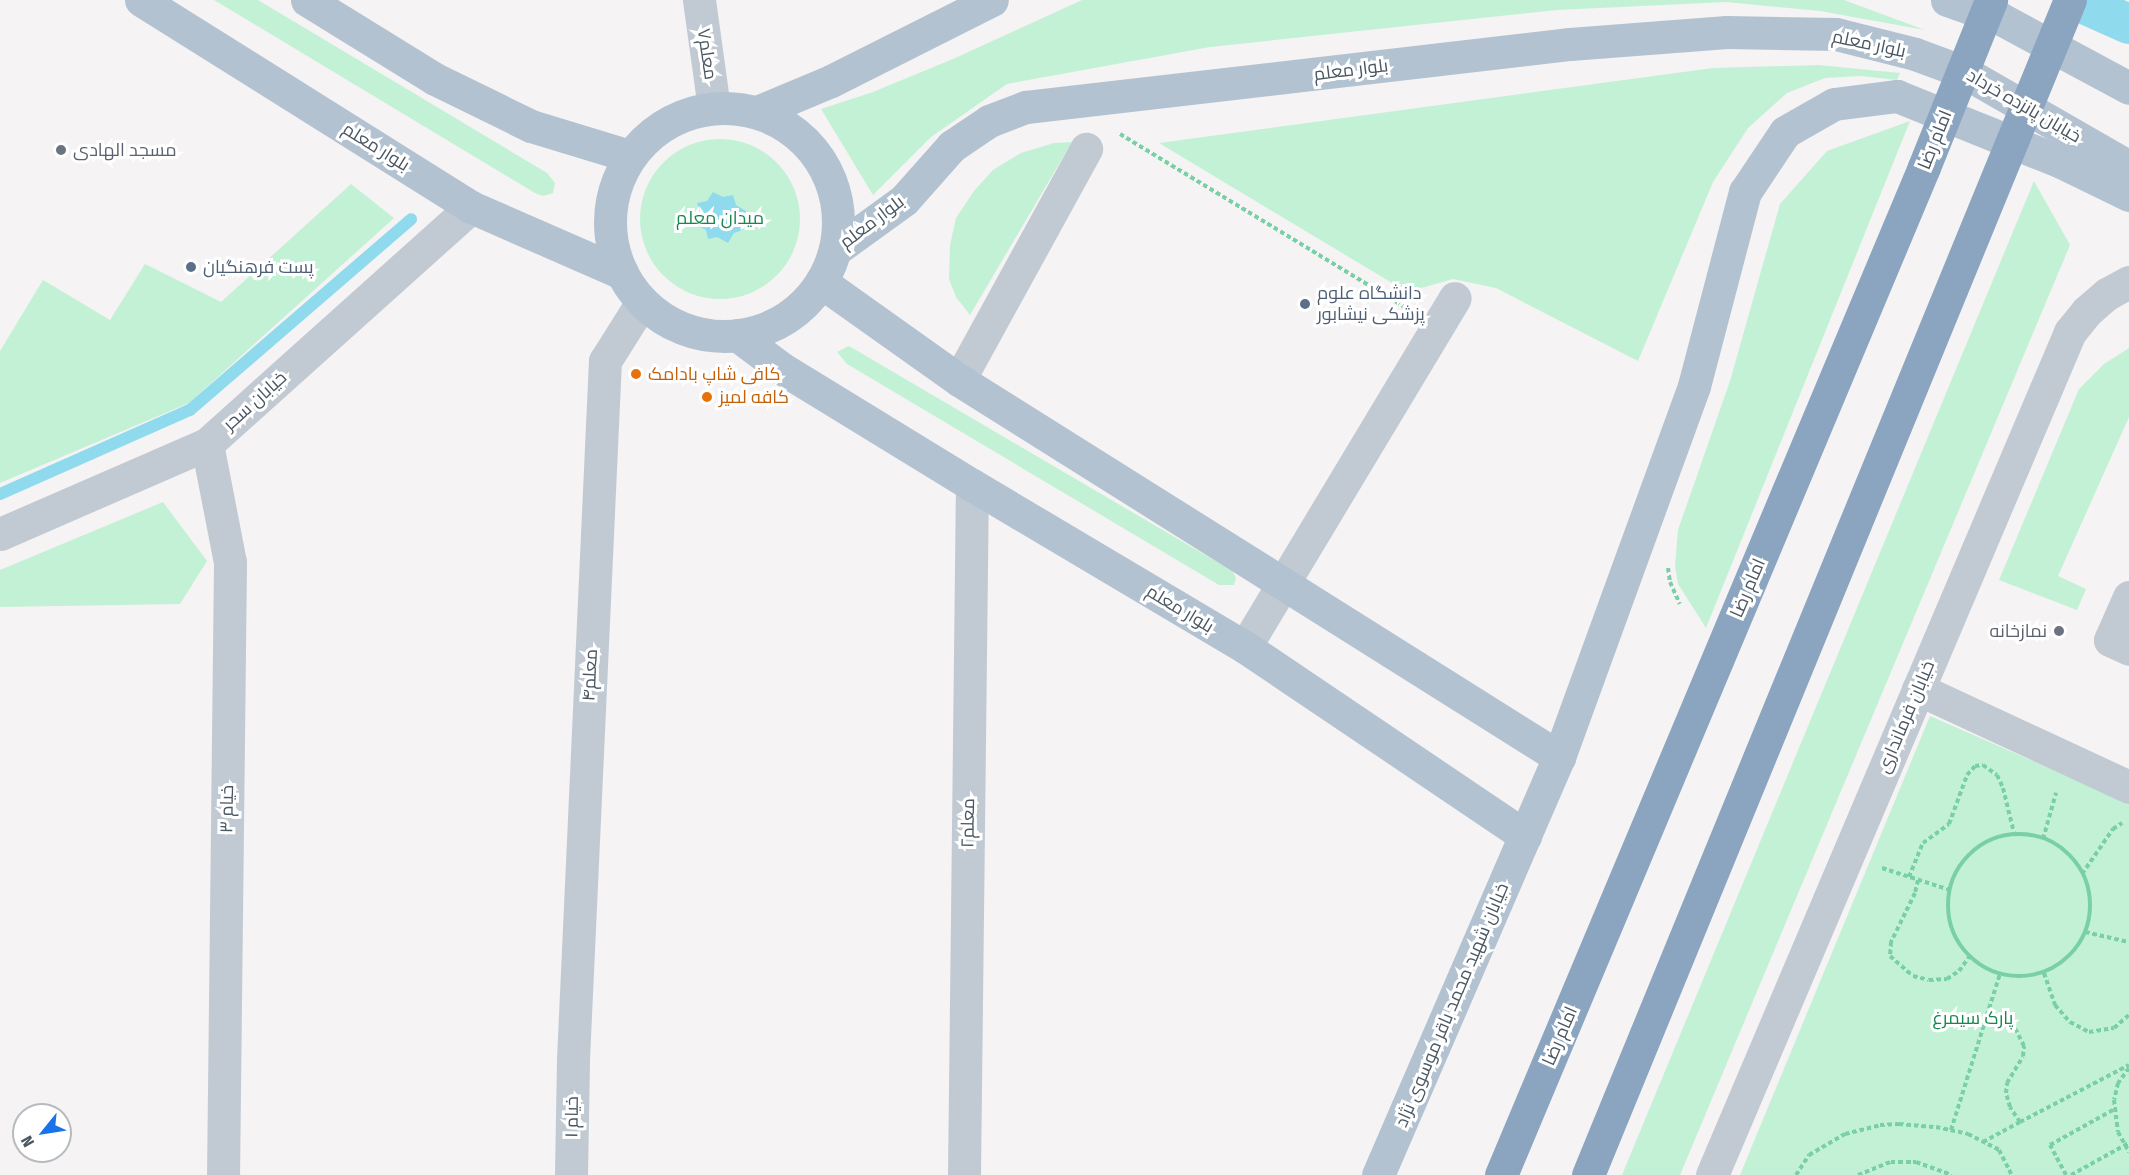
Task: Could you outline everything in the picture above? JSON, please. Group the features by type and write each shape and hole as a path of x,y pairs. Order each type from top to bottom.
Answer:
{"highway":[{"name":"امام رضا","path":"1502,1175 1924,167 1991,0"},
{"path":"1588,1175 1991,198 2070,0"}],"main road":[{"name":"بلوار معلم","path":"141,0 471,207 622,273"},
{"path":"307,0 435,80 531,126 630,156"},
{"path":"757,112 831,81 992,0"},
{"path":"1947,0 2001,19 2129,88"},
{"name":"بلوار معلم","path":"835,250 904,200 952,146 989,120 1026,107 1570,44 1728,32 1836,34 1915,54"},
{"name":"خیابان پانزده خرداد","path":"1915,54 1964,72 2129,167"},
{"name":"خیابان شهید محمد باقر موسوی نژاد","path":"1378,1175 1559,757 1694,386 1745,192 1785,132 1834,104 1897,96 2061,162 2129,195"},
{"path":"714,108 757,112 783,124 806,142 823,166 834,192 838,221 835,250 821,282 799,308 770,327 737,335 702,334 670,323 642,302 622,273 612,244 610,214 616,183 630,156 652,132 681,115 714,108"},
{"path":"821,282 959,380 1283,586 1559,757"},
{"name":"بلوار معلم","path":"737,335 781,368 972,485 1245,647 1525,836"}],"street":[{"name":"معلم۷","path":"699,0 714,108"},
{"path":"959,380 1086,149"},
{"name":"خیابان سحر","path":"0,534 207,444 471,207"},
{"name":"خیابان فرمانداری","path":"1712,1175 2070,332 2100,300 2129,282"},
{"path":"1245,647 1455,298"},
{"name":"معلم۴","path":"573,1059 605,361 642,302"},
{"name":"خیام ۳","path":"207,444 231,562 223,1175"},
{"name":"معلم۲","path":"964,1168 972,485"},
{"path":"2129,597 2110,640 2129,649"},
{"path":"1918,689 2129,787"},
{"name":"خیام ۱","path":"572,1175 573,1059"}],"path":[{"path":"1119,134 1437,327"},
{"path":"1667,560 1670,582 1680,604"},
{"path":"2043,839 2066,758"},
{"path":"1909,877 1923,843 1949,824 1967,775 1975,766 1983,765 1997,775 2003,788 2014,833"},
{"path":"2082,874 2113,830 2121,823 2129,824"},
{"path":"2014,833 2043,839 2057,845 2074,860 2082,874 2090,902 2085,932 2079,945 2064,961 2044,973 2022,977 2000,974 1977,963 1959,946 1949,923 1947,898 1954,874 1969,854 1989,840 2014,833"},
{"path":"1874,866 1950,890"},
{"path":"1918,880 1915,893 1891,942 1890,956 1913,976 1929,980 1947,979 1959,971 1970,956"},
{"path":"2085,932 2129,942"},
{"path":"2044,973 2055,1005 2070,1022 2089,1032 2114,1028 2129,1015"},
{"path":"1951,1130 2000,974"},
{"path":"1987,1014 2014,1026 2024,1046 2022,1056 2007,1083 2006,1093 2010,1107 2020,1122"},
{"path":"1983,1142 2129,1066"},
{"path":"2129,1066 2118,1083 2115,1109 2118,1132 2127,1144 2129,1152"},
{"path":"2066,1175 2050,1145 2115,1109"},
{"path":"1796,1175 1809,1155 1845,1134 1880,1125 1951,1130 1968,1134 1999,1150 2012,1175"},
{"path":"2071,1175 2127,1144"},
{"path":"1858,1175 1891,1162 1916,1162 1952,1175"}],"green space":[{"path":"214,0 258,0 547,173 555,183 553,193 543,196 535,193"},
{"path":"1082,0 1844,0 1925,30 1820,11 1726,2 1557,10 1210,47 1007,84 931,137 873,195 821,109 873,92 953,59"},
{"path":"1819,65 1900,73 1897,80 1861,76 1825,78 1787,93 1748,128 1713,182 1638,361 1496,288 1453,279 1407,292 1159,143 1713,68"},
{"path":"1910,121 1706,628 1678,584 1675,566 1678,530 1730,381 1780,204 1827,151"},
{"name":"میدان معلم","path":"720,139 751,145 776,163 794,188 800,219 794,250 776,275 751,293 720,299 689,293 664,275 646,250 640,219 646,188 664,163 689,145"},
{"path":"1072,142 970,315 956,297 949,279 950,245 956,218 974,191 993,170 1021,153 1054,143"},
{"path":"2034,181 2070,245 1680,1175 1622,1175"},
{"path":"351,184 394,218 189,403 0,483 0,351 43,280 110,320 145,264 221,302"},
{"path":"849,346 1224,566 1233,572 1236,578 1234,585 1219,585 847,364 837,352"},
{"path":"2129,348 2129,417 2058,576 2086,589 2077,610 1999,580 2079,389 2104,364"},
{"path":"163,502 207,561 180,604 0,607 0,570"},
{"name":"پارک سیمرغ","path":"1930,716 2129,803 2129,1175 1740,1175"}],"water":[{"path":"713,192 723,197 733,195 736,205 746,211 741,221 743,230 734,233 728,243 717,237 708,239 706,230 695,224 700,214 697,203 707,201"}],"waterway":[{"path":"2075,0 2129,24"},
{"path":"0,494 190,410 411,219"}],"place":[{"name":"مسجد الهادی","path":"61,150"},
{"name":"پست فرهنگیان","path":"191,267"},
{"name":"دانشگاه علوم پزشکی نیشابور","path":"1305,304"},
{"name":"کافی شاپ بادامک","path":"636,374"},
{"name":"کافه لمیز","path":"707,397"},
{"name":"نمازخانه","path":"2059,631"}]}
